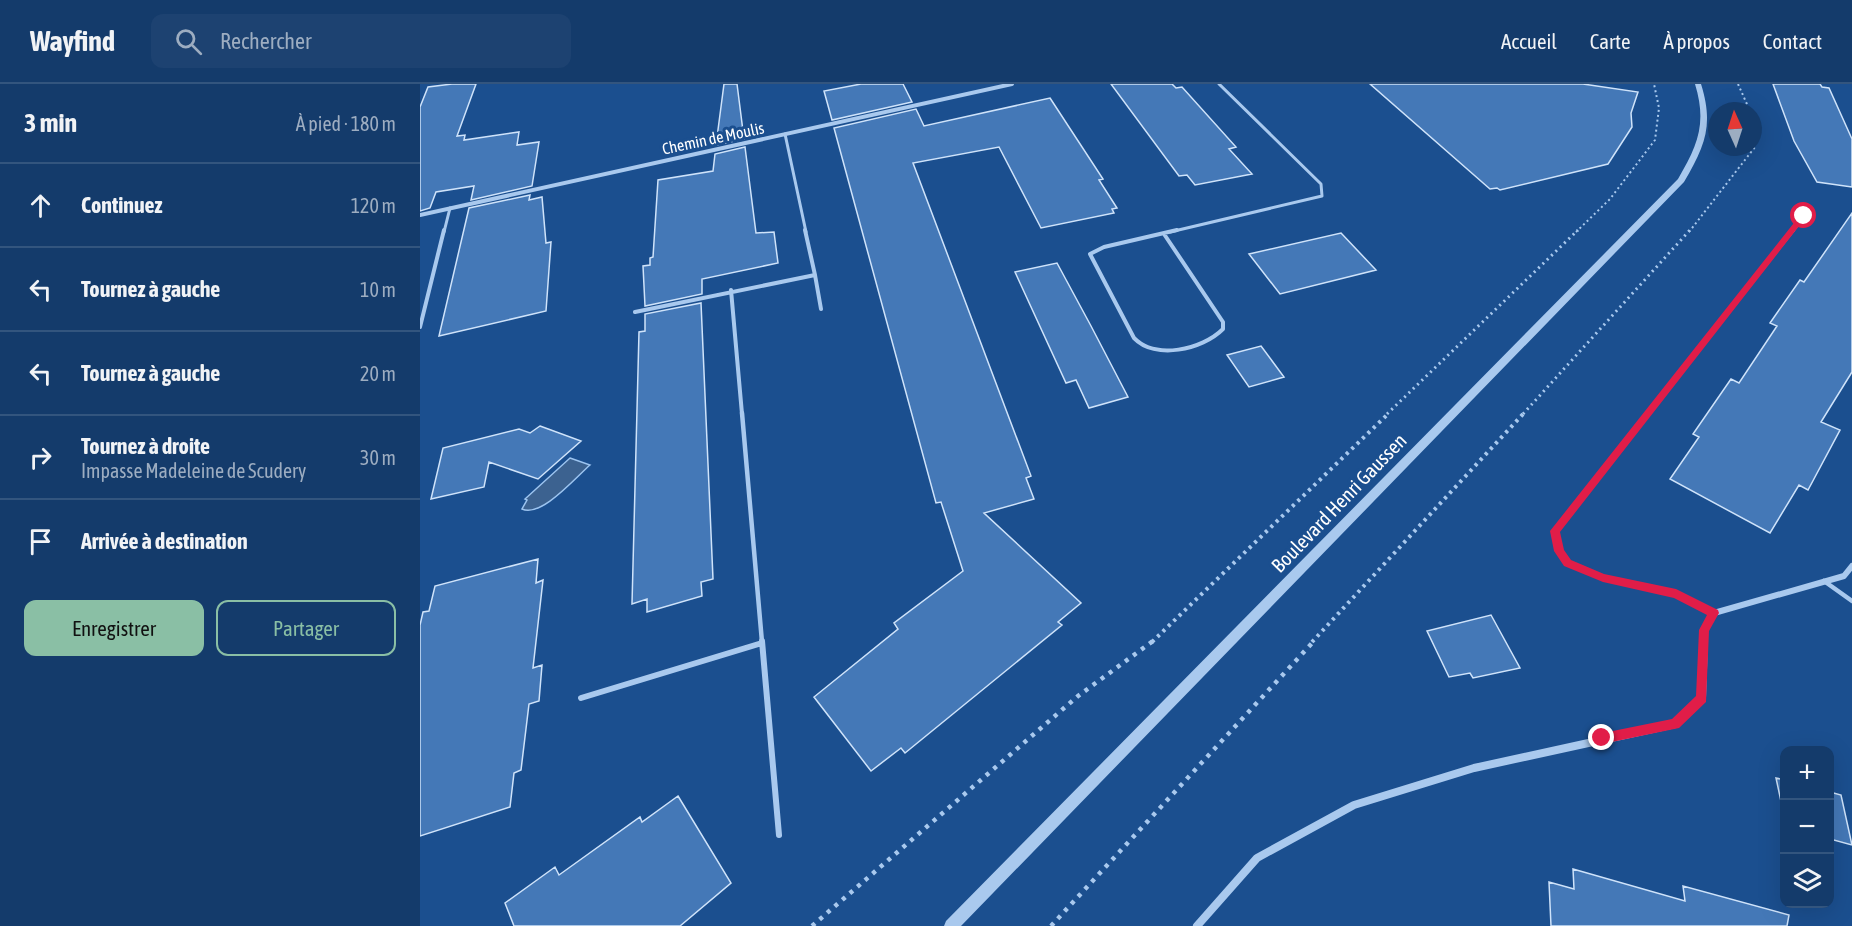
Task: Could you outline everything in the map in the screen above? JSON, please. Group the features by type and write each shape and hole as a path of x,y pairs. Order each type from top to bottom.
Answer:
{"street":[{"name":"Chemin de Moulis","path":"420,214 1012,84"},
{"name":"Boulevard Henri Gaussen","path":"951,926 1681,180 1700,147 1705,126 1705,102 1698,84"},
{"path":"1197,926 1257,858 1354,805 1474,768 1675,724 1702,698 1704,630 1714,613 1844,576 1852,566"}],"lane":[{"path":"1164,234 1223,322 1223,329 1216,336 1160,352 1150,352 1139,346 1134,338 1090,254 1104,247 1322,196 1321,184 1219,84"},
{"path":"784,134 821,309"},
{"path":"420,327 450,208"},
{"path":"1714,613 1676,594 1603,578 1567,563 1559,551 1555,531 1804,216"},
{"path":"635,312 731,290 815,275"},
{"path":"731,290 779,835"},
{"path":"1824,581 1852,601"},
{"path":"581,698 762,643"}],"path":[{"path":"812,926 1078,696 1148,646 1610,199 1655,140 1659,108 1654,84"},
{"path":"1738,84 1746,102"},
{"path":"1052,926 1675,249 1748,156"}],"water":[{"path":"570,458 590,465 558,495 539,508 522,509 527,500 525,499"}],"building":[{"path":"476,84 457,136 465,135 464,140 519,132 517,145 539,142 532,186 471,200 474,186 436,192 430,208 420,211 420,107 428,87"},
{"path":"724,84 737,84 744,139 716,145"},
{"path":"861,84 903,84 912,102 832,120 824,91"},
{"path":"1111,84 1172,84 1176,88 1182,87 1236,147 1229,149 1252,174 1195,185 1187,175 1179,176"},
{"path":"1370,84 1583,84 1638,92 1631,113 1632,127 1608,164 1500,190 1490,189"},
{"path":"1773,84 1820,84 1822,87 1829,88 1852,139 1852,187 1817,182 1794,141"},
{"path":"1050,98 1103,179 1099,180 1117,208 1112,209 1114,213 1041,228 999,147 913,163 1031,476 1026,478 1034,499 984,513 1081,603 1058,622 1062,625 905,753 901,748 871,771 814,697 898,629 894,623 963,571 941,502 936,503 834,128 916,109 924,126"},
{"path":"745,147 756,233 774,232 778,263 702,279 702,294 645,306 643,266 650,265 650,258 653,257 658,180 713,171 715,154"},
{"path":"530,195 529,200 542,197 546,243 551,242 546,311 439,336 469,208"},
{"path":"1852,213 1852,372 1821,422 1840,430 1808,490 1799,485 1770,533 1670,479 1699,437 1693,434 1731,379 1739,383 1777,326 1770,323 1800,280 1804,282"},
{"path":"1341,233 1376,270 1280,294 1249,254"},
{"path":"1057,263 1128,397 1089,408 1076,380 1066,383 1015,272"},
{"path":"701,303 713,579 701,582 702,596 647,612 647,599 632,604 639,332 645,331 645,314"},
{"path":"1261,346 1284,377 1249,387 1227,355"},
{"path":"540,426 581,441 538,479 489,462 484,487 431,499 443,448 519,429 530,433"},
{"path":"538,559 536,583 543,580 533,668 542,665 539,701 529,704 521,770 514,773 510,807 420,836 420,625 423,612 429,611 435,586"},
{"path":"1491,615 1520,668 1473,678 1470,673 1449,677 1427,631"},
{"path":"1776,778 1780,779 1780,797"},
{"path":"1834,793 1841,795 1852,845 1834,840"},
{"path":"678,796 731,883 680,926 514,926 505,903 555,867 559,875 640,817 642,822"},
{"path":"1573,869 1685,901 1683,886 1789,915 1787,926 1551,926 1549,882 1574,889"}],"route":[{"path":"1602,738 1675,724 1702,698 1704,630 1714,613 1676,594 1603,578 1567,563 1559,551 1555,531 1804,216"}]}
